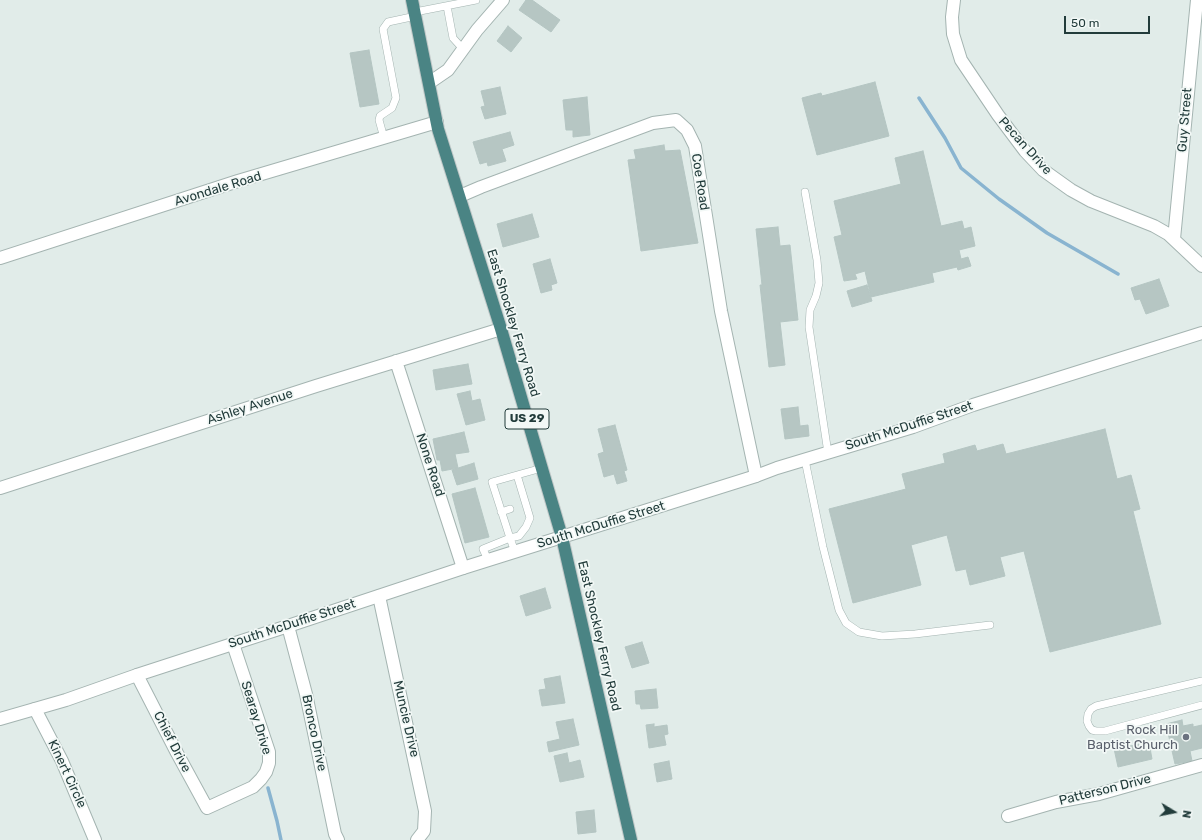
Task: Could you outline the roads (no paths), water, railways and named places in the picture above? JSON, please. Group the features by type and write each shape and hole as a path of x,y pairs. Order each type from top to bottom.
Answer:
{"highway":[{"name":"East Shockley Ferry Road","path":"414,9 437,122 501,329 562,537 631,840"}],"street":[{"name":"Pecan Drive","path":"954,0 952,17 953,34 961,60 998,115 1043,170 1071,190 1091,201 1154,226 1174,240 1202,266"},
{"name":"Guy Street","path":"1174,240 1197,0"},
{"path":"428,83 448,70 500,1"},
{"name":"Coe Road","path":"460,196 653,123 676,120 687,130 694,146 721,311 756,476"},
{"name":"Avondale Road","path":"0,258 238,182 437,122"},
{"name":"Ashley Avenue","path":"0,488 396,361 501,329"},
{"name":"South McDuffie Street","path":"0,719 66,700 137,675 488,560 756,476 777,468 913,427 973,405 1202,333"},
{"name":"None Road","path":"396,361 464,568"},
{"name":"Muncie Drive","path":"379,596 426,811 424,831 417,840"},
{"name":"Bronco Drive","path":"288,626 306,694 335,834 338,840"},
{"name":"Searay Drive","path":"207,808 253,787 266,772 269,764 269,752 233,644"},
{"name":"Chief Drive","path":"137,675 207,808"},
{"name":"Kinert Circle","path":"35,709 62,761 95,840"},
{"name":"Patterson Drive","path":"1008,816 1056,802 1099,794 1202,765"}],"lane":[{"path":"384,138 379,120 380,116 392,108 396,98 383,29 388,22 414,9 447,6 476,0"},
{"path":"447,6 453,38 463,49"},
{"path":"805,192 817,260 818,283 816,296 810,310 809,327 822,425 828,453"},
{"path":"805,460 823,547 839,610 846,623 859,632 882,636 916,634 990,625"},
{"path":"515,552 492,482 542,468"},
{"path":"488,560 483,549 519,536 530,518 524,504 517,475"},
{"path":"501,512 510,509"},
{"path":"1202,681 1096,706 1091,709 1088,714 1087,721 1092,730 1096,732 1105,731 1202,705"}],"waterway":[{"path":"919,98 945,138 961,168 999,199 1047,233 1118,274"},
{"path":"268,788 281,840"}],"place":[{"name":"Rock Hill Baptist Church","path":"1186,737"}]}
